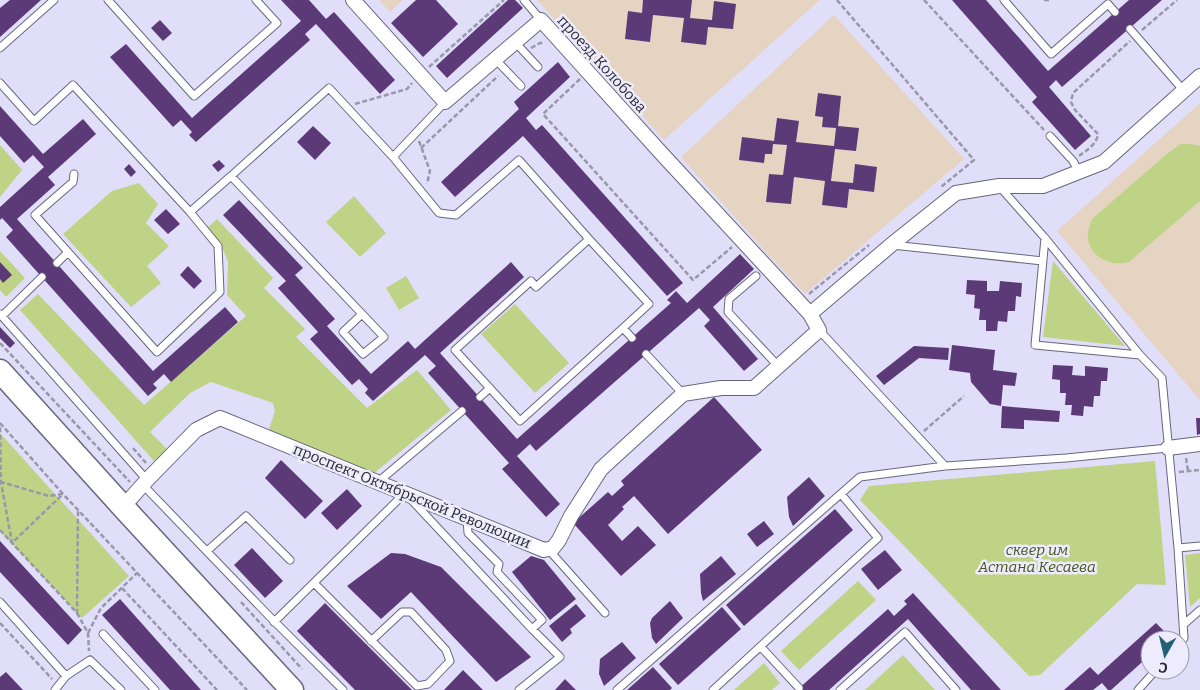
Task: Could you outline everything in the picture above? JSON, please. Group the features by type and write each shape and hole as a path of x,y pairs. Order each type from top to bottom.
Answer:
{"main road":[{"path":"0,371 138,491 292,690"}],"street":[{"path":"353,0 445,102"},
{"name":"проезд Колобова","path":"445,102 540,20 810,314 819,330"},
{"path":"810,314 956,193 999,186 1043,186 1076,166 1104,162 1200,76"},
{"path":"683,394 722,388 754,388 819,330"},
{"name":"проспект Октябрьской Революции","path":"138,491 196,430 220,418 544,550 553,548 559,540 571,516 601,469 683,394"},
{"path":"1168,448 1200,444"}],"lane":[{"path":"0,48 54,0"},
{"path":"108,0 194,96 277,23 256,0"},
{"path":"524,0 540,20"},
{"path":"1004,0 1051,54 1111,2 1115,12"},
{"path":"1130,29 1184,91"},
{"path":"515,42 538,67"},
{"path":"495,59 521,86"},
{"path":"0,83 34,121 74,85 190,212 218,246 220,292 157,352 35,215 73,182 74,174"},
{"path":"190,212 329,88 393,157 439,213 456,215 519,160 649,304 520,421 455,350 531,281 536,287 589,239"},
{"path":"393,157 445,102"},
{"path":"1050,136 1076,166"},
{"path":"231,176 384,337 363,354 343,332 362,314"},
{"path":"999,186 1045,238 1140,355 1162,378 1178,548 1183,630"},
{"path":"1045,238 1035,344 1140,355"},
{"path":"891,245 1043,261"},
{"path":"57,263 68,252"},
{"path":"756,276 729,299 728,312 779,366"},
{"path":"42,277 1,315 138,491 207,551 274,622 343,690"},
{"path":"623,328 632,338"},
{"path":"819,330 945,466"},
{"path":"646,354 683,394"},
{"path":"480,397 490,388"},
{"path":"378,482 462,411"},
{"path":"617,690 860,477 945,466 1066,458 1168,448"},
{"path":"274,622 405,493 560,657 519,690"},
{"path":"713,690 878,538 841,494"},
{"path":"207,551 246,516 290,560"},
{"path":"466,518 468,533 499,564 497,572 542,620 532,629"},
{"path":"1178,548 1200,546"},
{"path":"548,549 605,612"},
{"path":"314,583 371,641 417,686 428,684 450,661 446,650 411,612 402,612 371,641"},
{"path":"0,602 66,676"},
{"path":"1183,625 1200,610"},
{"path":"840,690 905,632 956,690"},
{"path":"103,634 156,690"},
{"path":"760,647 799,688"},
{"path":"57,688 66,676 90,660 121,690"},
{"path":"1138,690 1147,680"}],"path":[{"path":"346,106 407,89 420,74 504,0"},
{"path":"836,0 974,160 936,191"},
{"path":"924,0 1050,136"},
{"path":"1044,0 1051,0"},
{"path":"1076,166 1098,139 1098,134 1075,110 1071,102 1073,93 1176,0"},
{"path":"525,53 534,45 547,43"},
{"path":"421,148 505,70"},
{"path":"575,72 581,78 543,114 692,280 736,245"},
{"path":"416,133 430,171 424,195"},
{"path":"799,302 875,240"},
{"path":"0,343 138,491"},
{"path":"917,437 964,396"},
{"path":"0,423 0,482 12,543"},
{"path":"0,423 63,494 247,690"},
{"path":"1170,473 1200,470"},
{"path":"0,482 49,496 63,494"},
{"path":"12,543 63,494"},
{"path":"77,613 78,509"},
{"path":"0,530 77,613 88,633 90,660"},
{"path":"88,633 101,608 138,573"},
{"path":"122,588 217,690"},
{"path":"0,623 57,688"},
{"path":"262,626 302,669"}],"shaded area":[{"path":"379,0 403,0 390,12"},
{"path":"537,0 820,0 664,140"},
{"path":"834,15 964,159 805,294 681,157"},
{"path":"1200,103 1200,400 1057,231"}],"green space":[{"path":"1181,144 1200,146 1200,201 1129,262 1116,263 1103,260 1093,251 1088,239 1088,231 1092,219"},
{"path":"0,145 22,170 0,197"},
{"path":"139,183 158,204 146,223 169,246 147,266 161,283 131,307 63,234 112,191"},
{"path":"354,196 386,233 360,257 326,222"},
{"path":"217,219 273,278 264,288 305,329 296,337 367,408 417,370 451,410 373,474 268,432 275,411 273,403 211,382 190,393 150,432 168,450 154,461 20,310 38,294 144,405 246,316 227,295 228,262 222,247 207,228"},
{"path":"0,251 25,278 6,297 0,290"},
{"path":"1053,261 1125,346 1043,337"},
{"path":"406,276 419,298 399,310 386,288"},
{"path":"515,304 569,363 535,393 481,334"},
{"path":"0,433 129,576 82,618 0,531"},
{"name":"сквер им Астана Кесаева","path":"1155,461 1166,585 1137,584 1040,675 1029,676 860,500 869,486"},
{"path":"1200,553 1200,598 1190,607 1185,555"},
{"path":"858,581 876,600 799,670 781,651"},
{"path":"903,655 935,690 865,690"},
{"path":"764,663 780,683 772,690 734,690"}],"building":[{"path":"10,0 41,0 0,37 0,8"},
{"path":"281,0 309,0 326,19 334,12 395,80 380,94 316,24 305,34 310,40 196,142 189,135 192,132 181,120 173,127 110,57 126,44 192,118 301,21"},
{"path":"416,0 436,0 458,24 423,57 391,23"},
{"path":"508,0 515,0 523,8 447,78 436,66"},
{"path":"643,0 692,0 690,18 712,20 714,1 736,4 733,29 708,27 706,45 681,42 684,18 653,15 650,42 625,39 628,11 642,13"},
{"path":"952,0 986,0 1048,71 1129,0 1162,0 1062,87 1056,80 1049,87 1091,136 1075,150 1032,102 1037,97"},
{"path":"160,20 172,33 163,41 151,28"},
{"path":"558,62 570,77 526,118 536,130 542,125 683,283 667,296 523,136 455,197 441,182 519,109 514,102"},
{"path":"818,93 841,96 838,126 859,128 856,151 835,149 831,181 853,183 855,164 877,167 874,192 849,189 847,208 822,205 825,181 794,177 791,204 766,202 769,174 783,175 787,145 773,144 772,154 765,154 764,163 739,160 742,137 774,141 777,118 799,121 796,142 834,146 836,128 822,127 823,117 815,116"},
{"path":"0,106 43,154 83,119 96,134 48,177 55,185 17,219 153,371 225,307 238,322 171,382 164,374 153,384 157,388 148,396 6,237 13,230 2,218 0,220 0,207 44,167 33,155 24,163 0,136"},
{"path":"313,126 331,143 315,160 297,142"},
{"path":"219,160 225,166 218,172 212,165"},
{"path":"129,164 136,172 131,177 124,169"},
{"path":"239,200 303,268 295,275 335,319 327,326 371,374 408,341 415,349 511,262 524,277 440,353 517,439 671,303 667,300 676,291 687,303 740,254 754,269 713,307 758,359 744,371 704,326 710,320 699,308 536,451 530,444 517,456 560,504 546,517 502,469 509,463 428,373 436,366 425,355 373,401 365,393 368,389 359,379 352,385 310,339 318,332 278,288 286,281 223,215"},
{"path":"166,209 180,224 168,234 154,220"},
{"path":"0,262 12,275 3,283 0,279"},
{"path":"188,266 202,281 194,289 180,275"},
{"path":"967,280 987,281 987,291 999,291 1000,281 1022,283 1021,297 1016,296 1015,311 1008,311 1007,322 998,321 997,331 986,331 986,320 979,320 980,309 974,308 975,295 966,294"},
{"path":"0,327 15,343 10,348 0,338"},
{"path":"952,345 995,350 993,370 1017,373 1015,386 1003,385 1001,406 990,404 971,382 970,373 949,370"},
{"path":"914,346 949,348 948,360 919,358 884,385 876,376"},
{"path":"1053,365 1073,366 1072,375 1085,376 1085,366 1108,368 1107,381 1101,381 1100,396 1094,396 1093,407 1084,406 1083,416 1071,415 1072,405 1065,405 1066,393 1060,393 1060,380 1052,379"},
{"path":"714,397 762,450 668,534 634,496 622,507 624,509 608,525 622,541 638,526 656,545 621,576 573,523 608,492 612,496 624,485 621,481"},
{"path":"1002,406 1060,411 1059,422 1024,420 1024,429 1001,428"},
{"path":"1196,418 1200,418 1200,434 1197,435"},
{"path":"281,460 323,501 305,519 265,478"},
{"path":"809,477 825,496 793,526 789,517 787,497"},
{"path":"347,489 362,506 337,530 321,513"},
{"path":"835,509 853,530 744,626 726,605"},
{"path":"764,521 774,534 757,547 747,534"},
{"path":"0,541 82,630 68,645 0,572"},
{"path":"252,548 283,581 265,598 234,565"},
{"path":"885,550 902,570 878,590 861,569"},
{"path":"391,553 405,554 441,567 531,657 496,682 411,592 381,619 347,586"},
{"path":"531,556 544,560 576,599 550,620 512,572"},
{"path":"721,556 736,574 703,601 700,574"},
{"path":"913,593 1001,690 971,690 908,619 829,690 797,690 888,609 894,616 907,604 904,601"},
{"path":"120,599 201,690 170,690 102,615"},
{"path":"670,601 683,618 656,644 652,638 650,623 652,618"},
{"path":"325,603 412,690 355,690 297,631"},
{"path":"576,604 586,616 570,629 572,633 562,642 549,626"},
{"path":"722,607 741,629 678,685 659,664"},
{"path":"1156,623 1163,630 1148,630"},
{"path":"1140,637 1140,664 1111,690 1108,690 1102,683 1093,690 1064,690 1090,667 1098,675"},
{"path":"622,642 636,658 604,686 599,674 600,659"},
{"path":"653,667 672,688 670,690 627,690"},
{"path":"463,670 483,690 444,690"},
{"path":"6,672 23,690 0,690 0,677"},
{"path":"565,679 576,690 555,690"}]}
